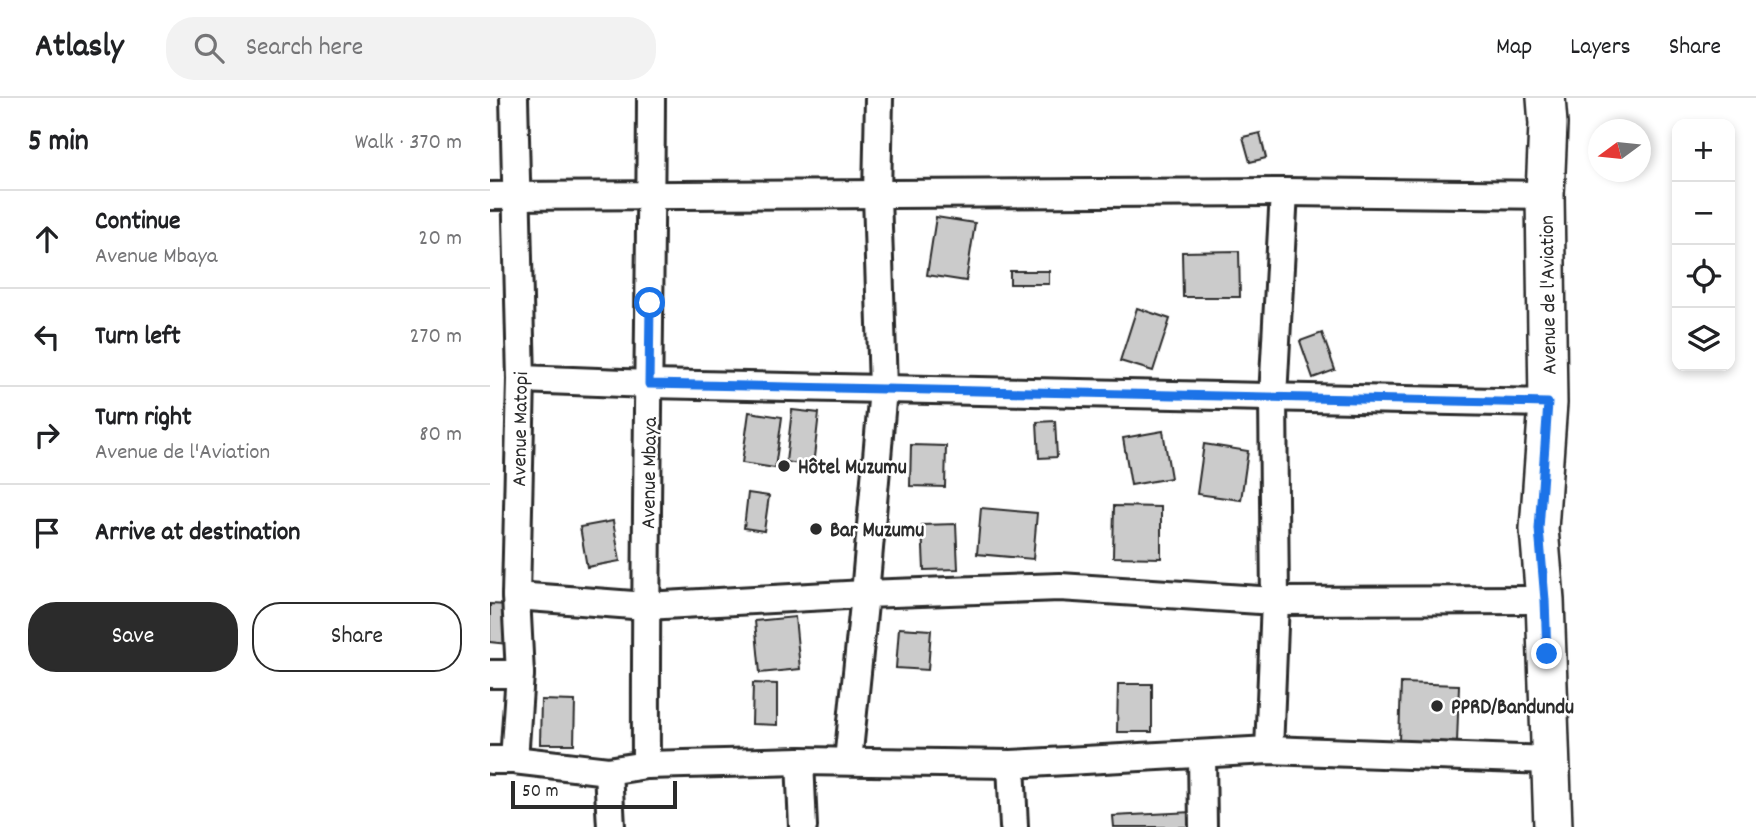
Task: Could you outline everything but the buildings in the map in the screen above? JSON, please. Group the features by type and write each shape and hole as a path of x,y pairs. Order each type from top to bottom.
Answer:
{"street":[{"name":"Avenue Matopi","path":"502,760 520,674 516,596 521,380 514,98"},
{"name":"Avenue Mbaya","path":"646,765 651,98"},
{"path":"848,761 883,389 877,195 879,98"},
{"name":"Avenue de l'Aviation","path":"1546,98 1548,403 1539,529 1545,600 1553,827"},
{"path":"490,196 1284,192 1545,195"},
{"path":"1269,750 1275,601 1273,397 1284,192"},
{"path":"521,380 1548,403"},
{"path":"516,596 646,606 1060,587 1275,601 1545,600"},
{"path":"490,674 520,674"},
{"path":"502,760 608,771 646,765 800,761 1012,764 1269,750 1551,760"},
{"path":"1202,754 1203,827"},
{"path":"800,761 803,827"},
{"path":"1012,764 1014,827"},
{"path":"608,771 611,827"}],"place":[{"name":"Hôtel Muzumu","path":"784,466"},
{"name":"Bar Muzumu","path":"816,529"},
{"name":"PPRD/Bandundu","path":"1437,706"}],"route":[{"path":"650,303 649,384 1548,403 1539,529 1547,654"}]}
